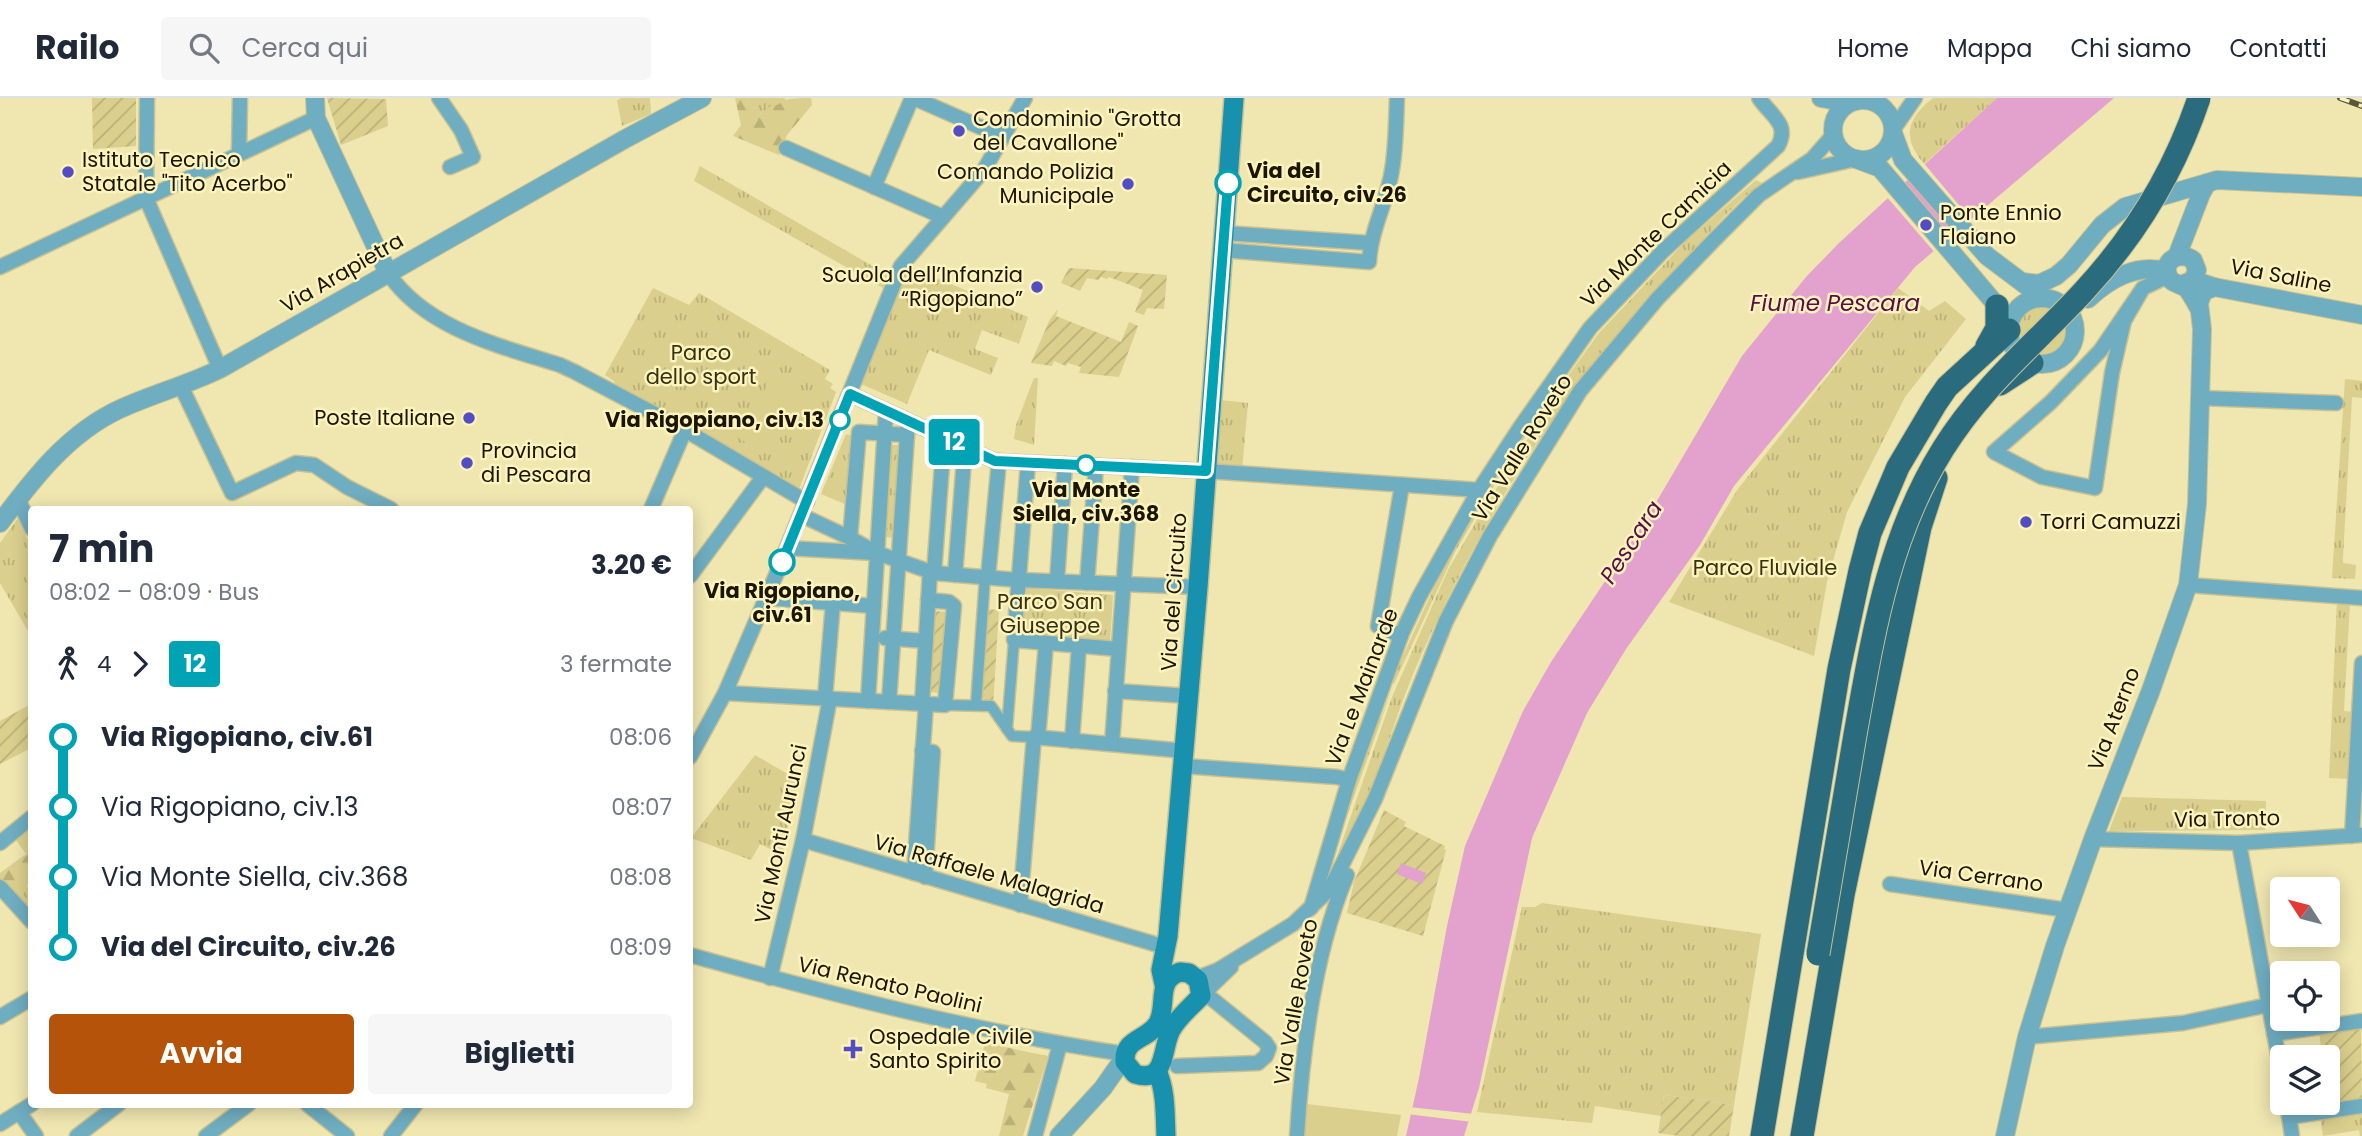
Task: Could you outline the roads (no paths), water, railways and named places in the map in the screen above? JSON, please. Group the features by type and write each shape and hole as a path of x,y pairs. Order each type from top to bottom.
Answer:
{"highway":[{"path":"1789,1136 1811,953 1863,611 1890,522 1925,453 1959,402 1998,357 2072,284 2120,224 2149,178 2185,98"},
{"path":"1775,1136 1876,618 1891,560 1911,510 1942,451 1982,395 2013,360 2084,291 2122,245 2169,169 2199,98"},
{"path":"1762,1136 1839,669 1870,533 1898,467 1936,403 1947,387 1968,369 1996,334 1999,318 2005,320"},
{"path":"1802,1136 1854,836 1920,527 1931,490 1954,439 1967,419 1998,385 2032,362"}],"main road":[{"name":"Via del Circuito","path":"1140,1038 1159,1021 1164,984 1161,970 1184,758 1234,98"},
{"path":"1166,942 1197,985"},
{"path":"1164,984 1176,973 1197,985"},
{"path":"1159,1068 1172,1028 1197,985"},
{"path":"1159,1068 1128,1069 1124,1056 1128,1046 1140,1038 1151,1040 1162,1053 1159,1068 1166,1136"}],"street":[{"path":"148,98 145,198 220,369"},
{"path":"239,154 240,98"},
{"path":"315,98 316,118 388,273 396,284 428,311 467,333 560,365 685,430 763,477 804,509 850,538 899,562 932,573 1019,580 1198,587"},
{"path":"439,98 461,130 473,157 450,167"},
{"name":"Via Arapietra","path":"0,523 59,451 80,433 118,410 220,369 614,145 702,98"},
{"path":"874,187 913,98 1003,137"},
{"path":"693,752 725,693 788,548 901,266 984,170 1025,98"},
{"path":"1223,241 1369,262 1370,243 1392,171 1397,98"},
{"name":"Via Monte Camicia","path":"1479,490 1518,429 1590,328 1663,251 1778,146 1783,137 1782,127 1759,98"},
{"path":"1815,98 1830,112 1841,150 1856,159 1876,165 1886,175 2005,320 2016,352 2032,362 2051,363 2066,353 2075,337 2073,318 2063,305 2045,298 1987,256 1903,160 1887,112 1866,100 1836,101 1821,98"},
{"path":"1856,159 1869,159 1880,155 1889,145 1893,132 1916,98"},
{"path":"1834,130 1843,108 1866,100"},
{"path":"0,267 316,118"},
{"name":"Via Valle Roveto","path":"1315,905 1338,877 1376,799 1446,621 1490,536 1580,391 1658,298 1700,254 1759,195 1812,159 1834,130"},
{"path":"786,148 943,217"},
{"name":"Via Valle Roveto","path":"1787,176 1856,159"},
{"path":"2022,282 2039,284 2065,269 2102,225 2125,207 2217,180 2362,187"},
{"path":"2177,256 2207,183"},
{"path":"1223,241 1370,243"},
{"path":"2005,320 2022,304 2034,298 2045,298 2062,283 2081,250"},
{"path":"2143,288 2124,321 2112,373 2095,488 2042,477 1994,452 2051,401 2095,356 2143,288 2180,279 2197,270 2188,256 2177,256 2170,260 2180,279 2199,304"},
{"path":"2073,318 2099,289 2113,279 2149,270 2180,279"},
{"path":"2124,275 2143,288"},
{"name":"Via Saline","path":"2180,279 2362,315"},
{"path":"2199,304 2203,292 2214,287"},
{"name":"Via Aterno","path":"2005,1136 2027,1037 2067,910 2188,585 2197,504 2202,329 2199,304"},
{"path":"181,386 232,493 296,463 314,465 346,486 385,506"},
{"path":"850,394 887,411 908,428 944,438 999,461 1206,471 1479,490"},
{"path":"2200,398 2336,403"},
{"path":"868,701 887,411"},
{"path":"850,538 859,432 885,434 908,428"},
{"path":"889,702 908,428"},
{"path":"652,506 685,430"},
{"path":"919,875 928,600 944,438"},
{"path":"956,575 965,447"},
{"path":"976,705 999,461"},
{"path":"1007,729 1028,463"},
{"path":"1057,581 1065,464"},
{"path":"1087,583 1096,466"},
{"path":"1112,744 1132,467"},
{"path":"693,572 763,477"},
{"path":"1401,636 1378,626 1402,485"},
{"name":"Via Le Mainarde","path":"1315,905 1349,780 1401,636 1432,573 1479,490"},
{"path":"18,499 28,520"},
{"path":"788,548 877,553"},
{"path":"2188,585 2362,598"},
{"path":"766,598 874,606"},
{"path":"928,600 949,602 954,606 945,705"},
{"name":"Via Monti Aurunci","path":"770,978 803,841 828,698 833,603"},
{"path":"872,637 926,641"},
{"path":"1014,640 1118,649"},
{"path":"1020,905 1046,643"},
{"path":"1072,741 1079,646"},
{"path":"2357,835 2362,663"},
{"path":"1115,691 1189,696"},
{"path":"725,693 991,706 1012,736 1112,744 1184,758 1349,780"},
{"name":"Via Valle Roveto","path":"1297,1136 1308,1029 1328,927 1374,813 1376,799"},
{"path":"0,842 28,820"},
{"name":"Via Tronto","path":"2093,839 2239,843 2357,835"},
{"name":"Via Raffaele Malagrida","path":"803,841 1020,905 1166,942"},
{"path":"2239,843 2276,1045"},
{"name":"Via Cerrano","path":"1890,884 2067,910"},
{"path":"0,887 28,918"},
{"path":"1103,1088 1159,1068 1258,1063 1266,1056 1269,1048 1265,1042 1197,985 1293,924 1315,905"},
{"name":"Via Renato Paolini","path":"693,956 770,978 943,1020 1124,1056"},
{"path":"0,1017 28,1000"},
{"path":"2027,1037 2183,1023 2269,1005"},
{"path":"2274,1034 2362,1021"},
{"path":"1035,1136 1060,1044"},
{"path":"1059,1136 1103,1088 1124,1056"},
{"path":"2340,1107 2362,1106"},
{"path":"0,1124 25,1108 36,1136"},
{"path":"77,1136 114,1108"},
{"path":"206,1136 243,1108"},
{"path":"312,1108 347,1136"},
{"path":"391,1136 413,1108"},
{"path":"2289,1115 2292,1136"}],"water":[{"name":"Fiume Pescara","path":"1997,98 2114,98 1915,267 1734,486 1700,545 1626,649 1587,713 1532,838 1479,1088 1464,1136 1406,1136 1465,846 1523,711 1551,662 1644,523 1742,356 1806,277 1839,243"},
{"path":"1401,863 1426,873 1422,884 1397,874"}],"railway":[{"path":"2340,98 2362,106"}],"place":[{"name":"Condominio \"Grotta del Cavallone\"","path":"959,131"},
{"name":"Istituto Tecnico Statale \"Tito Acerbo\"","path":"68,172"},
{"name":"Via del Circuito, civ.26","path":"1228,183"},
{"name":"Comando Polizia Municipale","path":"1128,184"},
{"name":"Ponte Ennio Flaiano","path":"1926,225"},
{"name":"Scuola dell’Infanzia “Rigopiano”","path":"1037,287"},
{"name":"Poste Italiane","path":"469,418"},
{"name":"Via Rigopiano, civ.13","path":"840,420"},
{"name":"Provincia di Pescara","path":"467,463"},
{"name":"Via Monte Siella, civ.368","path":"1086,465"},
{"name":"Torri Camuzzi","path":"2026,522"},
{"name":"Via Rigopiano, civ.61","path":"782,562"},
{"name":"Ospedale Civile Santo Spirito","path":"853,1049"}],"park label":[{"name":"Parco dello sport","path":"701,365"},
{"name":"Parco Fluviale","path":"1765,568"},
{"name":"Parco San Giuseppe","path":"1050,614"}],"water label":[{"name":"Pescara","path":"1631,542"}]}
